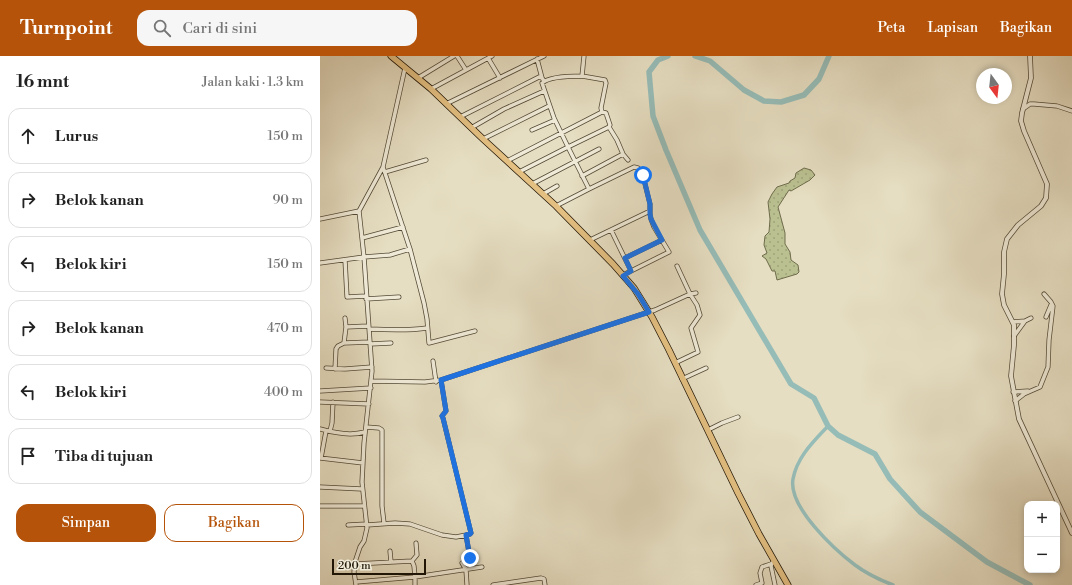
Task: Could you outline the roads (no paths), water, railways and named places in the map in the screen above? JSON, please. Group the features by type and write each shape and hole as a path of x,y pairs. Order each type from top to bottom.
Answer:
{"main road":[{"path":"391,56 431,89 506,161 556,206 590,240 638,294 675,363 772,562 788,585"}],"street":[{"path":"418,78 454,56"},
{"path":"457,56 466,70"},
{"path":"582,76 584,56"},
{"path":"1030,56 1031,78 1023,109 1022,126 1047,184 1047,192 1046,198 1041,206 1018,225 1010,234 1005,245 1002,300 1013,322 1014,337 1011,376 1019,419 1072,533"},
{"path":"431,89 488,57 500,78"},
{"path":"446,104 500,78 538,57 543,79 542,84 549,106 574,162 589,189"},
{"path":"406,67 394,113 383,167 359,212 372,367 371,388 365,432 362,489 367,526 355,564 354,572 356,584 482,567"},
{"path":"460,117 539,77 543,79 582,76 606,80 601,105 602,112"},
{"path":"471,128 504,109 544,91"},
{"path":"1023,109 1030,104 1037,104 1041,106 1057,106 1072,111"},
{"path":"483,139 549,106"},
{"path":"602,112 606,113 610,125 609,127 623,154 628,160"},
{"path":"506,161 602,112"},
{"path":"532,130 555,120"},
{"path":"519,172 609,127"},
{"path":"532,184 599,149"},
{"path":"582,176 623,154"},
{"path":"384,172 426,160"},
{"path":"383,167 410,249 424,303 428,319 428,343 430,344 475,330"},
{"path":"556,206 634,167 637,167 642,172 654,227 669,250 669,253 623,276"},
{"path":"543,194 557,186"},
{"path":"590,240 650,211"},
{"path":"320,219 359,212"},
{"path":"362,238 403,227"},
{"path":"611,230 631,271"},
{"path":"625,258 662,240"},
{"path":"320,263 390,255 410,249"},
{"path":"345,260 347,297 399,297"},
{"path":"675,363 697,353 698,350 691,328 700,315 678,266"},
{"path":"371,381 436,382 649,312 668,305 690,294 696,293"},
{"path":"1015,401 1029,391 1040,387 1048,367 1049,340 1053,312 1051,302 1044,294"},
{"path":"1046,317 1051,302"},
{"path":"344,343 346,318"},
{"path":"1013,322 1025,321 1031,318"},
{"path":"1014,337 1025,321"},
{"path":"346,327 388,330 413,330 427,328"},
{"path":"335,369 336,349 344,343 391,343"},
{"path":"433,361 436,382"},
{"path":"326,368 372,367"},
{"path":"682,379 706,368"},
{"path":"348,525 367,526 384,523 410,524 426,531 451,537 466,537 471,533 442,416 446,411 441,380"},
{"path":"320,391 371,388"},
{"path":"1013,392 1029,391"},
{"path":"320,402 369,404"},
{"path":"332,402 332,423 325,438 320,459 363,463"},
{"path":"708,430 738,417"},
{"path":"366,427 379,428 382,430 382,506 384,523"},
{"path":"320,429 354,433 365,432"},
{"path":"320,437 325,438"},
{"path":"320,487 362,489"},
{"path":"320,506 364,506"},
{"path":"466,537 470,558 462,562 466,570 467,585"},
{"path":"355,564 366,565 412,561 417,555 416,543"},
{"path":"390,551 391,562"},
{"path":"412,561 414,566 415,585"},
{"path":"756,585 762,582 760,573 762,567 772,562"},
{"path":"772,562 770,566 775,585"},
{"path":"493,585 541,578 544,579 545,585"}],"waterway":[{"path":"668,56 658,60 649,72 653,116 700,230 791,384 814,398 828,426 838,435 875,454 890,479 920,512 987,562 1030,585"},
{"path":"695,56 710,61 744,90 764,101 781,102 804,95 819,79 829,56"},
{"path":"828,426 806,450 798,464 793,479 793,490 805,515 825,539 846,558 860,568 878,579 893,585"}]}
